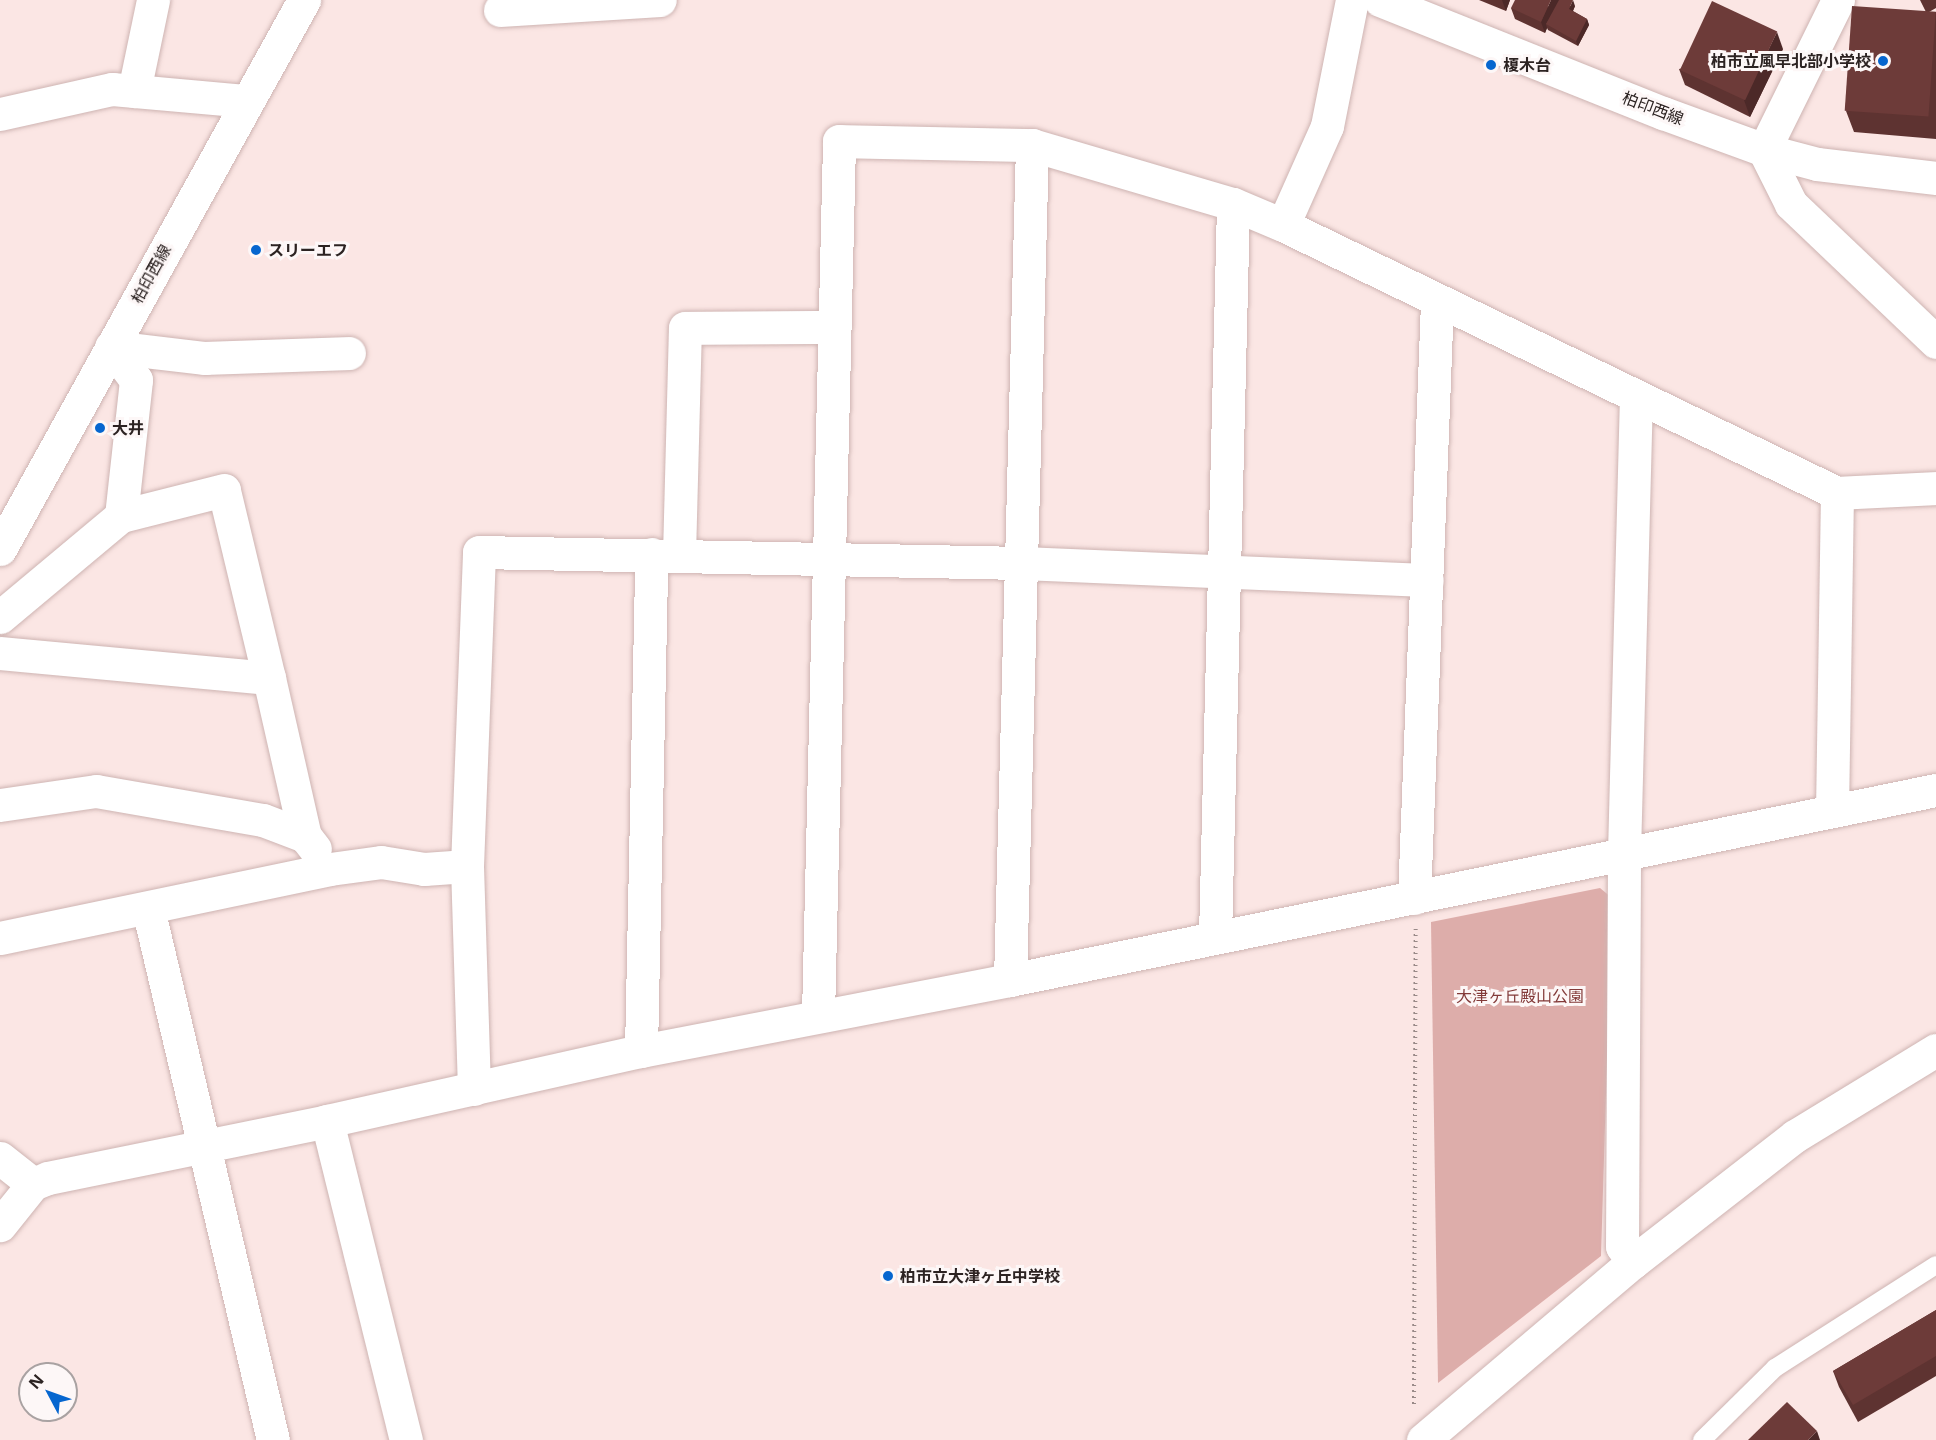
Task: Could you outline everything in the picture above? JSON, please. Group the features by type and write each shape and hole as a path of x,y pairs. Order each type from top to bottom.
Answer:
{"street":[{"path":"134,91 153,0"},
{"name":"柏印西線","path":"0,549 304,0"},
{"path":"500,10 660,0"},
{"path":"1282,225 1327,126 1352,0"},
{"name":"柏印西線","path":"1380,0 1663,113 1764,150 1817,164 1936,178"},
{"path":"1838,0 1764,150 1791,204 1936,342"},
{"path":"0,114 112,89 247,101"},
{"path":"818,1015 839,141 1032,145 1233,204 1282,225 1837,493 1936,488"},
{"path":"1010,980 1032,145"},
{"path":"1215,937 1233,204"},
{"path":"1414,898 1437,301"},
{"path":"641,1051 665,554 685,328 834,327"},
{"path":"111,348 205,358 349,353"},
{"path":"111,348 136,380 120,516"},
{"path":"1633,1262 1622,1246 1623,853 1636,396"},
{"path":"0,616 120,516 224,490 304,836 330,869"},
{"path":"1832,811 1837,493"},
{"path":"474,1089 467,866 479,552 1021,563 1427,580"},
{"path":"0,653 269,678"},
{"path":"0,805 96,790 262,820 304,836"},
{"path":"0,1225 33,1184 48,1178 327,1121 641,1051 818,1015 1010,980 1936,790"},
{"path":"0,938 330,869 381,862 424,869 467,866"},
{"path":"148,908 273,1440"},
{"path":"1423,1440 1633,1262 1795,1136 1936,1050"},
{"path":"327,1121 406,1440"},
{"path":"0,1158 33,1184"}],"lane":[{"path":"1702,1440 1774,1368 1936,1265"}],"path":[{"path":"1414,898 1413,1410 1422,1403"}],"green space":[{"name":"大津ヶ丘殿山公園","path":"1600,888 1612,898 1601,1256 1438,1383 1431,922"}],"building":[{"path":"1515,0 1551,0 1541,22 1511,8"},
{"path":"1559,0 1573,0 1569,9 1587,19 1576,41 1546,24"},
{"path":"1712,1 1777,31 1745,100 1680,70"},
{"path":"1852,6 1936,12 1928,117 1845,111"},
{"path":"1936,1310 1936,1356 1853,1405 1833,1371"},
{"path":"1787,1402 1817,1431 1808,1440 1748,1440"}],"place":[{"name":"柏市立風早北部小学校","path":"1883,61"},
{"name":"榎木台","path":"1491,65"},
{"name":"スリーエフ","path":"256,250"},
{"name":"大井","path":"100,428"},
{"name":"柏市立大津ヶ丘中学校","path":"888,1276"}]}
